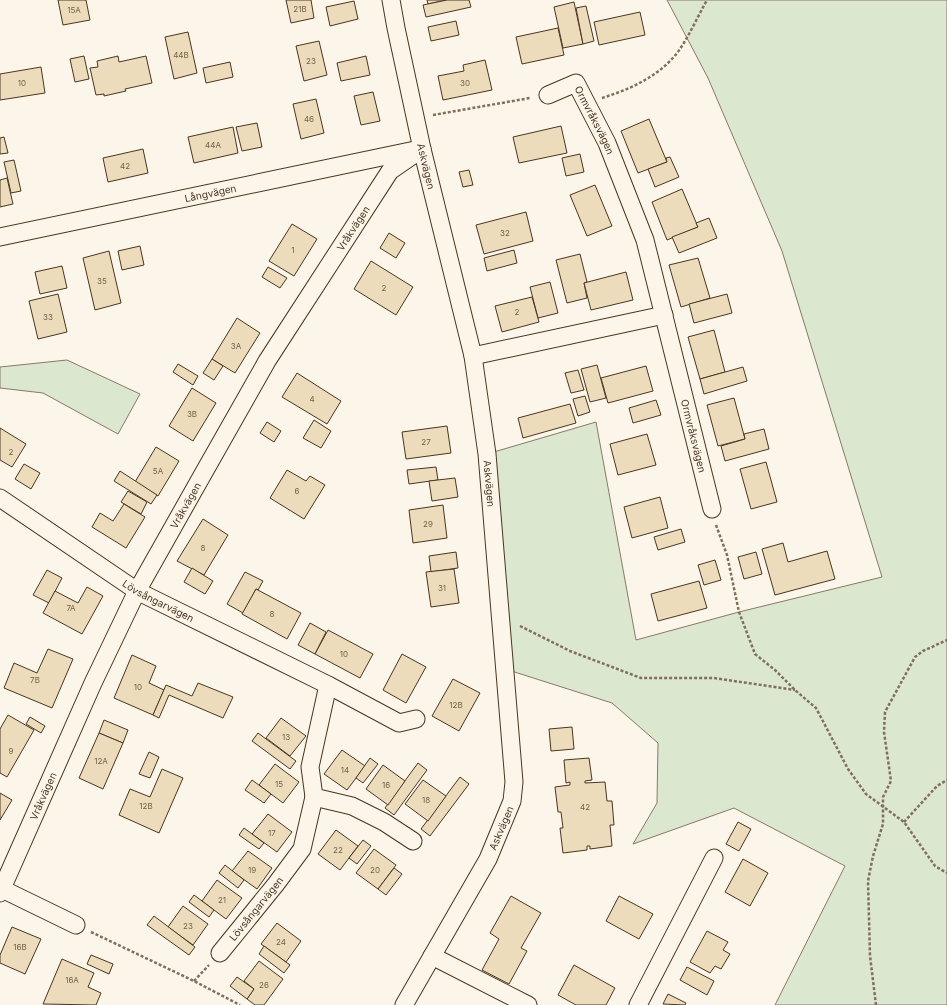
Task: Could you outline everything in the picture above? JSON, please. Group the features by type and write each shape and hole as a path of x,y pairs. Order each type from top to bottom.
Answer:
{"street":[{"name":"Askvägen","path":"391,0 422,149 473,356 487,454 514,764 512,801 488,859 404,1005"},
{"name":"Ormvråksvägen","path":"548,95 576,83 608,143 645,240 712,509"},
{"name":"Långvägen","path":"0,236 422,149"},
{"name":"Vråkvägen","path":"0,890 93,682 137,591 272,354 390,171 422,149"},
{"path":"473,356 664,315"},
{"name":"Lövsångarvägen","path":"0,498 137,591 328,685 399,723 416,719"},
{"name":"Lövsångarvägen","path":"220,953 276,884 302,848 314,797 310,767 328,685"},
{"path":"314,797 352,806 384,822 413,841"},
{"path":"638,1005 714,858"},
{"path":"0,890 76,925"},
{"path":"432,956 528,1005"}],"path":[{"path":"586,102 620,93 652,77 679,50 707,0"},
{"path":"415,118 548,95"},
{"path":"712,509 727,555 738,612 754,654 776,670 795,690 816,708 848,768 866,794 904,822 935,866 947,873"},
{"path":"500,617 570,651 641,678 714,678 795,690"},
{"path":"876,1005 870,956 868,881 873,856 883,824 883,797 891,781 884,732 885,712 915,657 923,651 947,640"},
{"path":"904,822 937,786 947,780"},
{"path":"76,925 194,981 240,1005"}],"green space":[{"path":"667,0 947,0 947,1005 775,1005 845,866 734,808 633,844 657,803 658,743 612,703 505,669 487,454 596,422 636,640 739,612 882,577 782,251 708,78"},
{"path":"67,360 140,394 118,434 43,393 0,388 0,367"}],"building":[{"path":"58,0 86,0 90,20 63,25"},
{"path":"286,0 311,0 314,18 291,23"},
{"path":"427,0 447,0 428,4"},
{"path":"447,0 469,0 471,7 426,17 423,5"},
{"path":"354,1 358,19 330,26 326,7"},
{"path":"574,2 583,44 563,48 554,7"},
{"path":"586,6 594,41 583,44 576,8"},
{"path":"640,12 645,35 599,45 594,22"},
{"path":"456,21 459,35 431,41 428,27"},
{"path":"558,28 564,55 522,64 516,37"},
{"path":"188,32 197,73 174,79 165,37"},
{"path":"319,41 327,75 304,81 296,46"},
{"path":"84,56 89,79 75,82 70,59"},
{"path":"118,56 119,62 146,56 152,83 125,89 126,91 104,96 104,94 96,95 90,68 98,67 97,61"},
{"path":"366,56 370,75 341,81 337,63"},
{"path":"485,60 492,90 443,100 438,76 464,71 463,65"},
{"path":"230,62 233,77 206,83 203,68"},
{"path":"41,67 45,93 0,100 0,74"},
{"path":"373,92 380,121 361,125 354,96"},
{"path":"316,99 324,133 301,139 293,104"},
{"path":"649,119 667,162 638,173 621,131"},
{"path":"257,123 262,147 242,151 236,127"},
{"path":"561,126 567,153 519,163 513,137"},
{"path":"233,127 238,153 194,163 188,137"},
{"path":"4,137 8,153 0,154 0,138"},
{"path":"143,149 148,173 108,182 103,158"},
{"path":"580,154 584,172 566,176 562,158"},
{"path":"670,157 679,177 655,187 648,169 667,162 666,158"},
{"path":"14,160 21,191 11,193 4,162"},
{"path":"469,170 473,185 463,187 459,172"},
{"path":"7,178 13,204 0,207 0,180"},
{"path":"595,185 612,226 587,236 570,195"},
{"path":"682,189 698,227 667,240 652,202"},
{"path":"526,212 533,241 484,254 476,225"},
{"path":"709,218 717,238 679,253 672,237 698,227 696,223"},
{"path":"292,224 317,239 294,276 269,261"},
{"path":"389,233 405,243 396,258 380,248"},
{"path":"140,246 144,265 122,270 118,251"},
{"path":"514,250 517,263 487,271 484,258"},
{"path":"109,251 121,303 95,310 83,258"},
{"path":"580,254 587,282 584,283 587,298 567,303 556,260"},
{"path":"698,258 710,298 681,307 669,265"},
{"path":"371,261 413,287 396,315 354,289"},
{"path":"62,266 67,288 40,294 35,272"},
{"path":"268,267 287,278 280,288 262,277"},
{"path":"626,272 633,300 591,310 584,283"},
{"path":"550,282 558,313 538,318 530,287"},
{"path":"58,294 67,332 38,339 29,301"},
{"path":"727,294 732,313 694,323 689,304"},
{"path":"532,297 539,322 502,332 495,306"},
{"path":"237,318 260,333 235,373 212,359"},
{"path":"714,330 725,372 700,379 688,337"},
{"path":"212,359 223,366 214,380 203,373"},
{"path":"178,364 198,376 193,385 173,372"},
{"path":"597,365 606,398 590,402 581,369"},
{"path":"646,366 653,391 608,403 601,378"},
{"path":"743,367 747,381 704,394 700,379"},
{"path":"578,370 584,390 571,393 565,373"},
{"path":"297,373 341,401 327,424 282,397"},
{"path":"192,388 216,403 193,441 169,426"},
{"path":"585,396 590,412 578,416 573,399"},
{"path":"734,398 745,439 718,446 707,405"},
{"path":"656,400 661,415 633,423 629,408"},
{"path":"570,404 576,423 523,438 518,418"},
{"path":"314,420 331,431 321,448 303,438"},
{"path":"267,422 281,431 274,442 260,433"},
{"path":"447,426 451,453 406,459 402,432"},
{"path":"0,428 26,444 12,467 0,460"},
{"path":"764,429 769,449 725,461 721,446 745,439 744,434"},
{"path":"647,434 656,465 618,475 610,444"},
{"path":"156,447 179,461 158,496 135,482"},
{"path":"766,462 777,502 751,509 740,469"},
{"path":"24,464 40,473 31,489 15,479"},
{"path":"436,467 438,480 409,484 407,470"},
{"path":"287,470 306,481 310,476 325,485 304,519 270,498"},
{"path":"120,471 157,495 151,504 114,481"},
{"path":"455,478 458,497 432,501 429,481"},
{"path":"128,491 147,502 141,514 121,502"},
{"path":"660,497 668,528 632,538 624,507"},
{"path":"124,504 145,517 126,548 92,527 100,513 113,521"},
{"path":"443,505 447,538 413,543 409,510"},
{"path":"203,519 228,535 204,575 177,561"},
{"path":"681,529 685,542 658,550 654,537"},
{"path":"783,543 788,562 827,551 835,579 775,595 762,549"},
{"path":"456,552 458,568 431,572 429,556"},
{"path":"756,552 762,574 744,579 738,557"},
{"path":"715,560 721,580 704,585 698,565"},
{"path":"192,568 213,581 205,594 184,582"},
{"path":"454,569 459,603 431,607 426,572"},
{"path":"47,570 62,578 49,603 33,595"},
{"path":"245,572 263,581 258,590 256,589 243,613 227,604"},
{"path":"699,581 707,608 658,621 651,594"},
{"path":"87,587 103,596 82,634 43,613 55,591 78,603"},
{"path":"256,589 301,613 287,639 242,614"},
{"path":"310,623 326,632 315,654 298,645"},
{"path":"328,630 373,654 360,678 315,654"},
{"path":"48,649 73,659 52,708 4,688 14,663 37,673"},
{"path":"402,654 426,667 406,703 383,690"},
{"path":"132,655 156,666 149,683 164,690 153,715 114,698"},
{"path":"453,679 480,693 459,731 432,716"},
{"path":"198,683 233,697 223,718 169,695 159,718 153,715 166,685 192,696"},
{"path":"8,715 34,730 7,777 0,773 0,729"},
{"path":"30,717 45,726 41,733 26,724"},
{"path":"281,718 306,736 290,756 266,738"},
{"path":"104,720 128,730 123,743 99,733"},
{"path":"572,727 574,749 551,751 549,729"},
{"path":"99,733 123,743 103,789 79,778"},
{"path":"258,733 296,761 290,769 252,741"},
{"path":"342,750 365,766 347,790 324,774"},
{"path":"149,752 159,757 150,778 139,774"},
{"path":"370,758 378,764 363,783 356,778"},
{"path":"589,758 592,780 585,781 585,783 605,782 607,801 612,801 614,825 610,825 612,846 590,849 590,846 587,846 587,850 563,853 560,828 563,828 561,812 558,812 555,787 570,785 570,782 566,783 564,760"},
{"path":"418,763 427,770 394,815 385,808"},
{"path":"275,764 299,782 283,803 259,785"},
{"path":"383,765 405,781 388,805 366,789"},
{"path":"162,769 183,778 159,833 119,815 130,789 150,797"},
{"path":"460,777 469,784 430,836 421,829"},
{"path":"252,780 271,794 264,803 245,790"},
{"path":"423,780 446,796 428,821 405,804"},
{"path":"0,793 12,800 0,820"},
{"path":"268,814 292,832 277,852 252,834"},
{"path":"738,822 751,829 739,851 726,844"},
{"path":"244,828 264,843 259,849 239,835"},
{"path":"336,830 358,846 340,870 318,854"},
{"path":"363,840 371,846 357,864 349,858"},
{"path":"374,849 396,865 378,889 356,873"},
{"path":"248,851 272,868 257,889 232,871"},
{"path":"743,859 768,873 750,906 725,892"},
{"path":"225,865 244,880 238,888 219,873"},
{"path":"394,868 402,874 386,895 378,889"},
{"path":"217,880 242,898 226,919 202,901"},
{"path":"194,895 214,910 209,917 189,902"},
{"path":"511,896 541,913 521,948 527,951 509,984 482,970 499,939 490,933"},
{"path":"619,896 653,914 639,939 606,921"},
{"path":"183,906 208,924 193,945 168,927"},
{"path":"154,916 195,947 189,955 147,925"},
{"path":"277,923 301,941 286,962 261,944"},
{"path":"12,927 41,939 25,974 0,963 0,955"},
{"path":"707,931 728,942 723,950 730,954 721,969 715,966 710,973 690,962"},
{"path":"264,946 290,965 284,973 259,954"},
{"path":"91,955 113,964 109,974 87,964"},
{"path":"62,959 94,973 88,987 101,993 96,1005 43,1004"},
{"path":"259,961 283,979 264,1005 255,1005 247,999 254,989 244,981"},
{"path":"574,965 615,988 606,1005 576,1005 558,995"},
{"path":"687,967 714,981 707,995 680,980"},
{"path":"237,977 254,989 247,999 230,986"},
{"path":"668,994 686,1003 685,1005 663,1004"}]}
